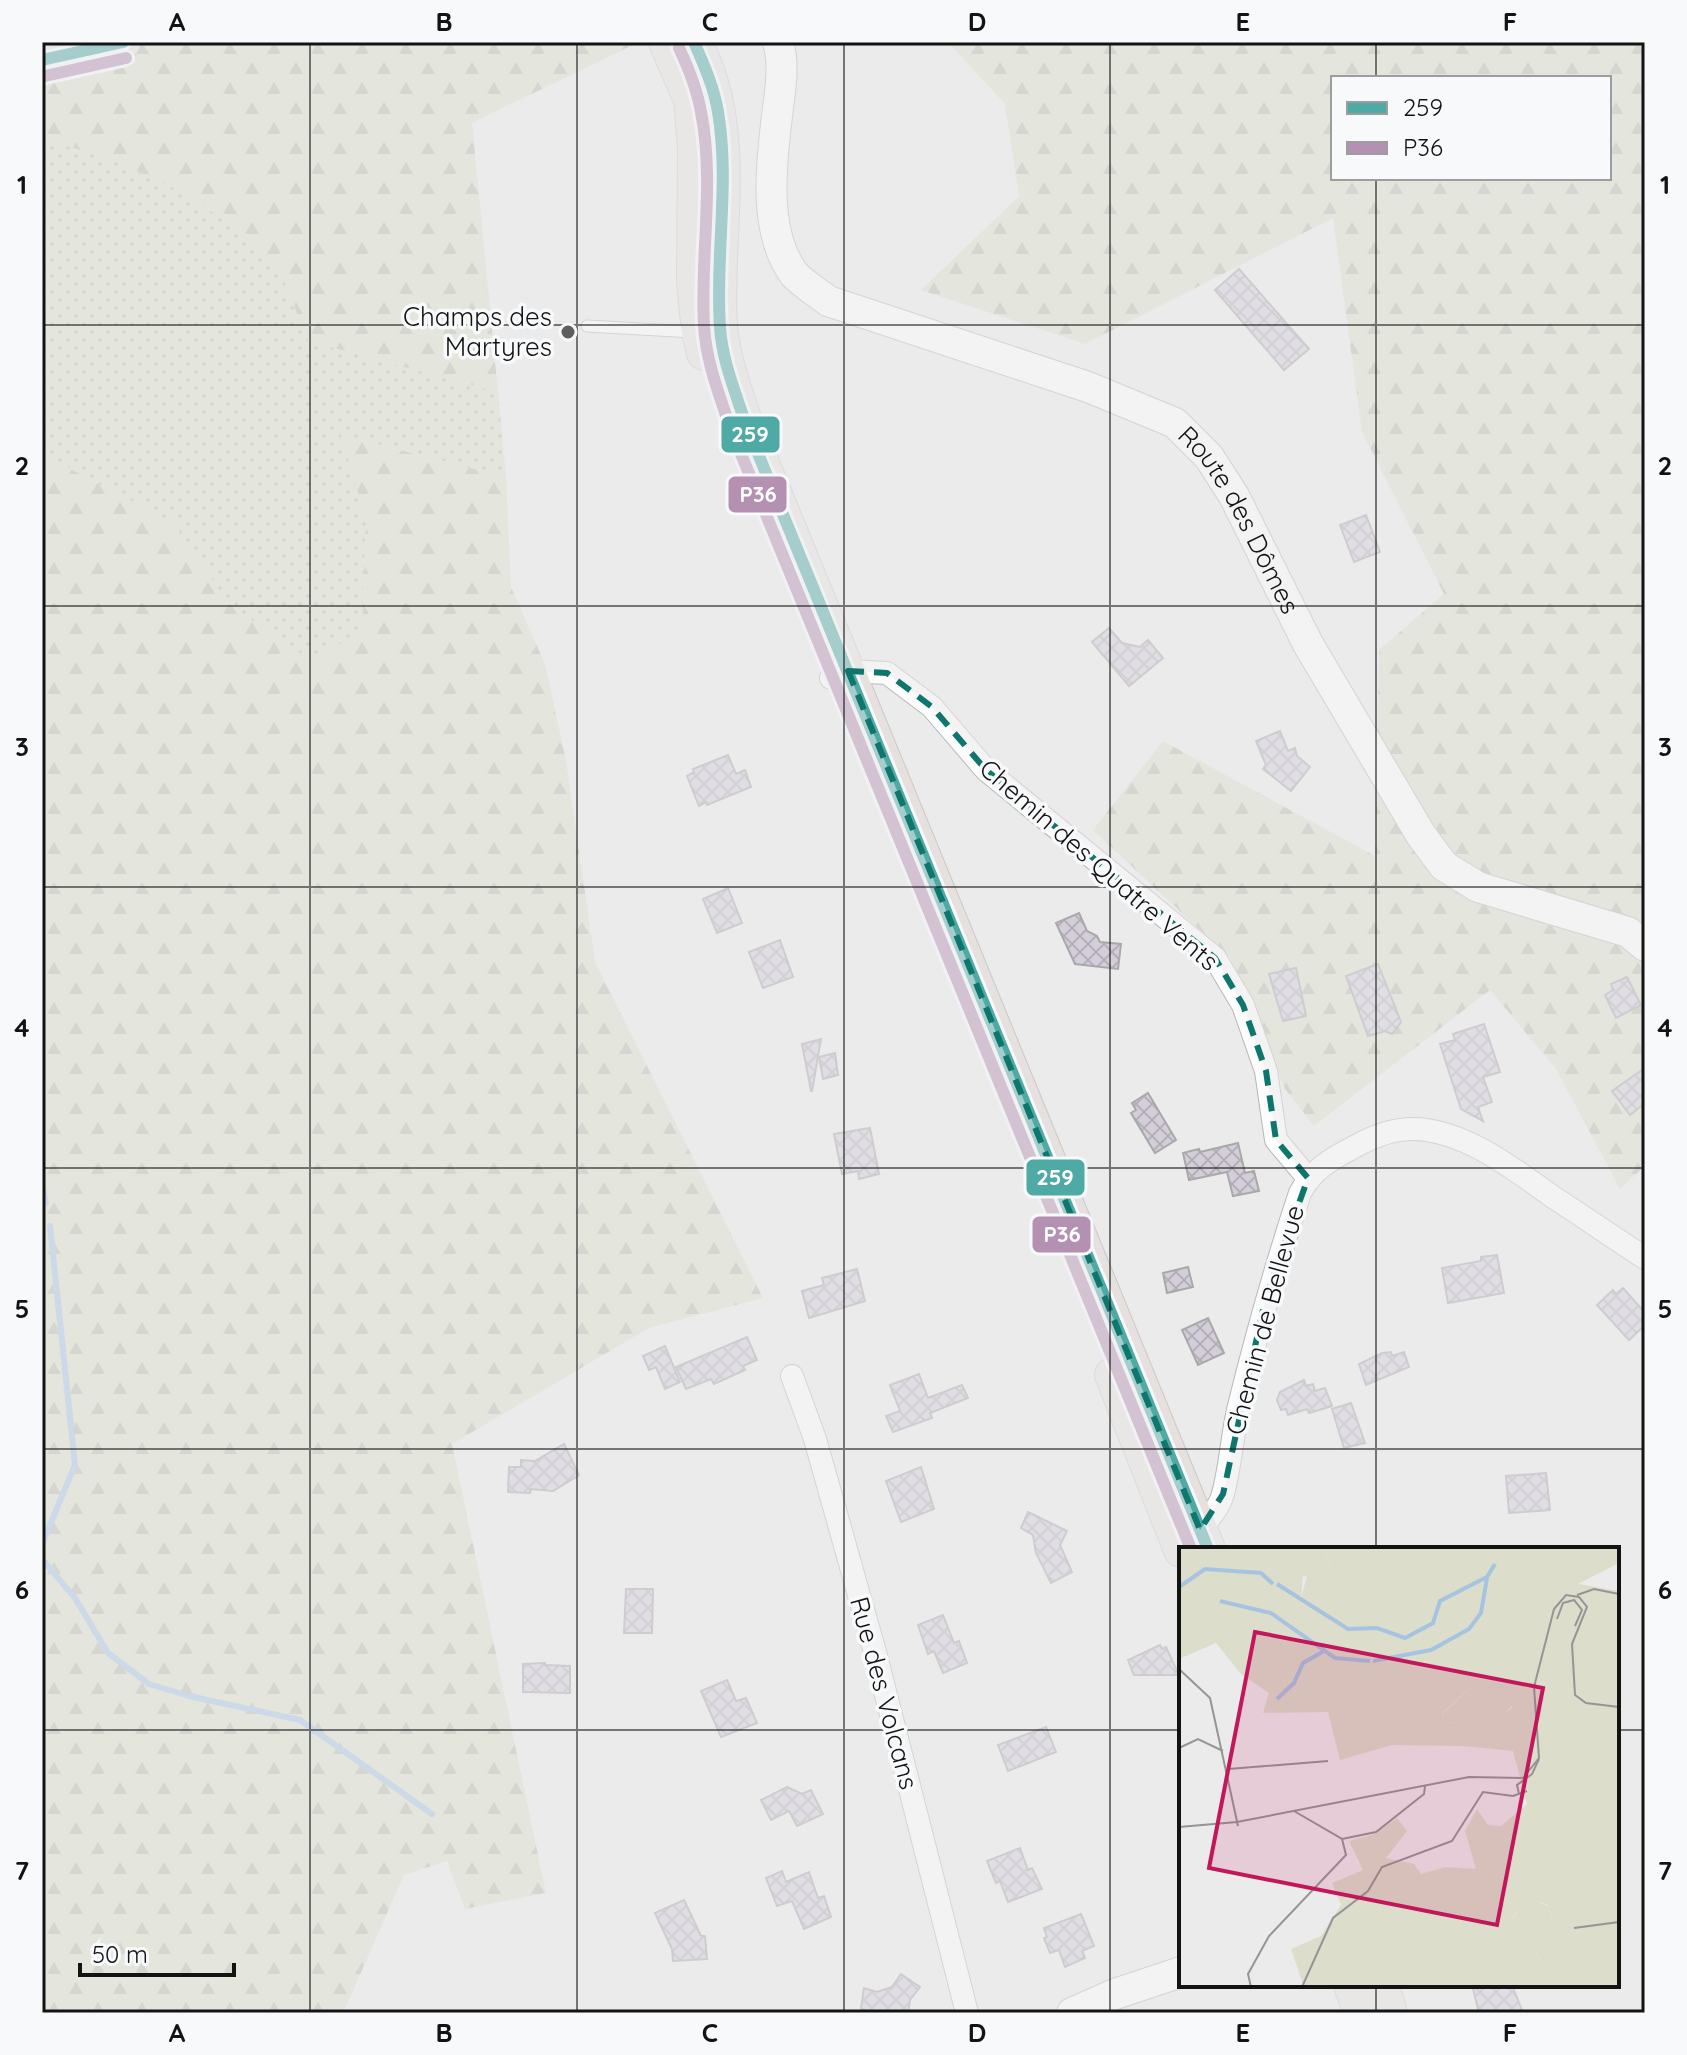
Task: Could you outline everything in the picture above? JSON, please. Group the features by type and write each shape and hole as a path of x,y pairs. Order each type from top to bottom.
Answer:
{"main road":[{"path":"42,60 123,42"},
{"path":"688,47 695,148 694,282 699,332 714,389 840,674"},
{"path":"688,47 715,92 722,140 720,328 729,375 840,674 1042,1196 1192,1543"},
{"path":"1352,1987 1361,2013"},
{"path":"1383,1987 1390,2013"}],"street":[{"name":"Route des Dômes","path":"778,42 783,63 773,145 772,198 778,245 795,275 828,301 1088,387 1175,423 1209,457 1234,496 1308,644 1421,835 1444,866 1478,887 1628,932 1645,946"},
{"name":"Chemin des Quatre Vents","path":"840,674 887,673 932,707 986,770 1215,958 1243,1005 1266,1071 1276,1140 1308,1178"},
{"name":"Chemin de Bellevue","path":"1192,1543 1223,1494 1231,1439 1266,1296 1300,1193 1308,1178 1332,1159 1375,1136 1413,1129 1456,1138 1498,1159 1645,1258"},
{"name":"Rue des Volcans","path":"792,1376 815,1439 871,1638 967,2013"},
{"path":"1072,2013 1115,1994 1179,1973"}],"lane":[{"path":"587,326 699,332"}],"highlighted area":[{"path":"848,671 887,673 932,707 986,770 1215,958 1243,1005 1266,1071 1276,1140 1308,1178 1266,1296 1223,1494 1200,1530"}],"green space":[{"path":"42,42 639,42 472,123 498,392 308,341 277,263 195,198 109,158 42,139"},
{"path":"948,42 1645,42 1645,1166 1620,1189 1556,1069 1490,990 1314,1126 1285,1089 1230,958 1093,830 1163,741 1375,856 1379,650 1444,594 1362,432 1333,218 1085,344 921,290 1019,196 1005,104"},
{"path":"42,139 109,158 195,198 277,263 308,341 498,392 506,477 342,435 366,521 362,628 313,663 229,604 173,523 42,454"},
{"path":"341,435 506,477 511,587 545,664 566,761 595,962 763,1298 649,1328 452,1444 546,1893 465,1909 447,1861 404,1875 343,2013 42,2013 42,454 173,523 229,604 313,662 362,628 366,521"}],"building":[{"path":"1239,269 1309,349 1284,370 1215,290"},
{"path":"1366,515 1380,552 1354,562 1340,525"},
{"path":"1109,628 1122,643 1140,647 1148,640 1163,658 1129,686 1092,642"},
{"path":"1280,731 1288,751 1295,748 1297,756 1310,767 1291,791 1263,769 1266,765 1256,741"},
{"path":"728,755 736,774 745,770 751,787 699,806 687,776 694,772 693,769"},
{"path":"728,888 742,923 717,933 703,899"},
{"path":"1079,913 1087,931 1097,936 1100,942 1121,944 1118,969 1075,964 1056,923"},
{"path":"780,940 793,977 763,988 749,952"},
{"path":"1378,964 1401,1022 1392,1034 1385,1031 1368,1036 1346,976"},
{"path":"1296,968 1306,1016 1283,1021 1269,974"},
{"path":"1627,977 1641,1005 1616,1018 1605,995 1613,990 1611,984"},
{"path":"1484,1024 1500,1072 1483,1077 1492,1102 1478,1107 1483,1121 1461,1109 1440,1044 1455,1040 1453,1034"},
{"path":"821,1039 812,1091 811,1091 802,1044"},
{"path":"835,1053 838,1075 823,1079 819,1057"},
{"path":"1645,1068 1645,1103 1630,1115 1612,1091"},
{"path":"1148,1093 1176,1140 1155,1153 1131,1113 1136,1110 1132,1103"},
{"path":"870,1128 879,1174 859,1179 858,1171 842,1174 834,1134"},
{"path":"1238,1143 1245,1173 1254,1171 1259,1191 1233,1196 1227,1172 1189,1180 1183,1153"},
{"path":"1497,1255 1504,1293 1448,1303 1442,1268"},
{"path":"1188,1267 1193,1287 1167,1293 1163,1273"},
{"path":"857,1269 865,1301 809,1318 802,1291 824,1285 822,1278"},
{"path":"1623,1288 1645,1313 1645,1325 1629,1340 1597,1305 1613,1290 1616,1294"},
{"path":"1208,1318 1224,1353 1198,1365 1182,1330"},
{"path":"747,1337 757,1360 743,1366 745,1370 714,1384 711,1379 686,1389 676,1367"},
{"path":"665,1346 680,1382 665,1389 656,1367 649,1370 643,1356"},
{"path":"1391,1352 1392,1356 1404,1352 1409,1367 1366,1385 1359,1364"},
{"path":"919,1374 928,1398 962,1385 968,1398 930,1413 932,1418 893,1432 886,1416 900,1411 890,1385"},
{"path":"1304,1380 1306,1386 1313,1384 1315,1391 1325,1388 1332,1406 1288,1415 1286,1409 1281,1410 1277,1400 1280,1392"},
{"path":"1351,1403 1365,1443 1344,1448 1332,1409"},
{"path":"564,1444 579,1475 553,1491 531,1489 530,1493 508,1492 509,1467 521,1467 521,1460 535,1461"},
{"path":"921,1467 934,1509 901,1522 886,1481"},
{"path":"1546,1473 1550,1510 1509,1513 1506,1476"},
{"path":"1028,1512 1067,1531 1060,1545 1072,1572 1051,1583 1036,1553 1033,1535 1021,1528"},
{"path":"626,1589 653,1589 652,1633 624,1633"},
{"path":"943,1615 954,1643 959,1641 967,1663 943,1673 934,1651 928,1654 918,1625"},
{"path":"1160,1645 1162,1649 1166,1647 1179,1675 1134,1675 1128,1660"},
{"path":"523,1664 570,1666 570,1693 523,1692"},
{"path":"727,1680 736,1701 746,1698 757,1723 721,1737 701,1691"},
{"path":"1046,1727 1056,1752 1008,1771 998,1745"},
{"path":"787,1787 802,1794 811,1790 823,1814 797,1826 789,1811 771,1820 761,1800"},
{"path":"1020,1848 1028,1870 1032,1868 1042,1889 1008,1902 1000,1881 996,1883 987,1861"},
{"path":"782,1871 786,1882 809,1872 818,1898 824,1896 831,1917 804,1929 792,1901 777,1906 766,1878"},
{"path":"684,1900 701,1936 705,1936 707,1959 673,1961 672,1949 655,1913"},
{"path":"1081,1914 1094,1946 1082,1951 1085,1958 1065,1967 1059,1950 1050,1953 1044,1928"},
{"path":"901,1974 920,1987 910,2000 908,2013 879,2013 861,2009 864,1988 877,1992 892,1987"},
{"path":"1513,1987 1523,2013 1479,2013 1473,1989"}],"waterway":[{"path":"42,1184 46,1203"},
{"path":"42,1544 75,1465 50,1226"},
{"path":"42,1559 75,1598 108,1653 149,1684 300,1720 432,1814"}],"transit line":[{"name":"259","path":"42,60 123,42"},
{"name":"259","path":"694,42 718,112 723,165 719,273 721,339 745,422 1207,1547"},
{"name":"P36","path":"679,48 697,95 705,138 704,326 717,390 1190,1547"},
{"name":"P36","path":"45,76 126,58"}],"place":[{"name":"Champs des Martyres","path":"568,332"}]}
